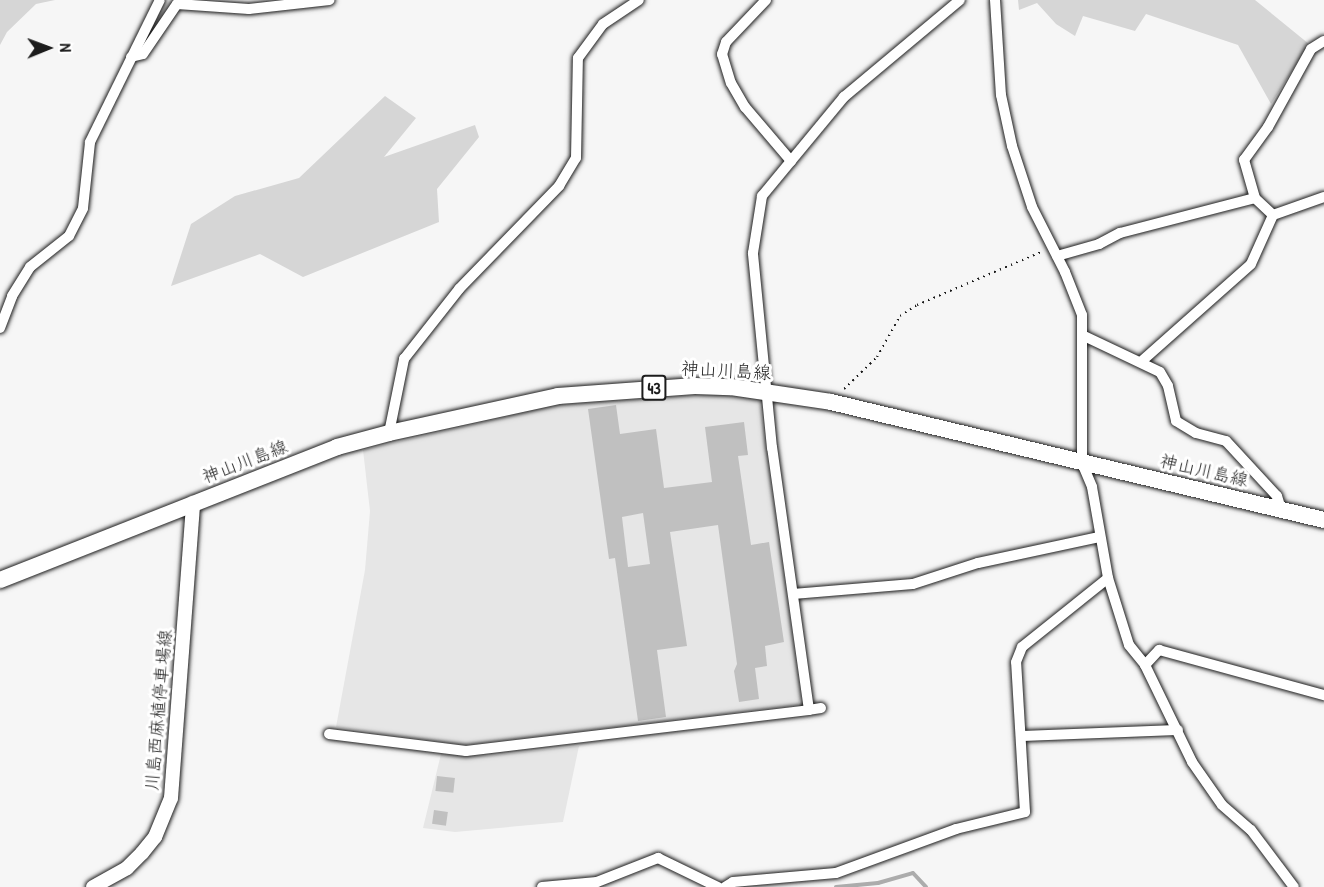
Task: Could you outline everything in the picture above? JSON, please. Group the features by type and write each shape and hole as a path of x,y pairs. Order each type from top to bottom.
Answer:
{"main road":[{"name":"神山川島線","path":"0,580 337,447 389,433 546,399 607,390 695,386 766,391 831,402 1324,520"},
{"name":"川島西麻植停車場線","path":"93,887 127,868 142,853 154,837 171,798 193,504"}],"street":[{"path":"0,328 12,296 30,267 69,236 83,208 90,142 160,0"},
{"path":"131,57 143,54 177,4 249,9 330,0"},
{"path":"389,433 404,359 459,289 558,186 576,159 578,58 603,24 639,0"},
{"path":"765,0 726,42 722,54 731,83 746,107 791,161"},
{"path":"809,710 766,391 753,253 762,195 844,97 960,0"},
{"path":"995,0 1001,95 1012,146 1032,207 1077,298 1082,335 1082,463 1092,487 1108,578 1129,645 1145,665 1192,762 1222,805 1251,830 1294,887"},
{"path":"1273,215 1254,198 1244,160 1268,127 1311,49 1324,41"},
{"path":"1143,360 1251,264 1273,215 1324,197"},
{"path":"1054,252 1099,244 1120,233 1254,198"},
{"path":"1082,335 1143,360 1160,372 1168,386 1176,421 1196,434 1226,441 1276,496 1281,509"},
{"path":"793,594 913,584 978,563 1099,537"},
{"path":"725,887 733,882 836,873 956,829 1025,812 1016,662 1022,647 1108,578"},
{"path":"1145,665 1159,650 1324,695"},
{"path":"329,734 466,751 821,708"},
{"path":"1021,736 1178,730"},
{"path":"542,887 597,882 658,858 718,887"}],"path":[{"path":"831,402 877,357 895,324 917,304 1054,252"}],"shaded area":[{"path":"0,0 55,0 36,4 7,32 0,45"},
{"path":"1018,0 1255,0 1309,44 1271,104 1238,45 1146,14 1135,31 1083,16 1075,36 1056,24 1037,3 1019,10"},
{"path":"385,96 416,118 384,157 475,125 479,137 437,189 439,222 303,277 260,254 171,286 191,224 235,196 299,178"},
{"path":"711,394 759,399 801,696 798,705 464,745 336,727 365,570 370,511 363,450 557,405"},
{"path":"579,746 563,822 455,832 423,828 441,754 488,756"}],"building":[{"path":"616,405 620,434 656,429 664,488 712,482 705,427 744,422 748,455 738,456 751,545 769,542 784,642 765,646 767,666 755,668 759,699 739,702 734,671 737,664 718,525 670,532 687,646 657,650 666,717 638,721 615,558 609,559 588,409","holes":["643,513 650,564 628,567 622,517"]},
{"path":"437,776 455,778 453,793 435,791"},
{"path":"434,810 448,812 446,826 432,824"}],"waterway":[{"path":"836,887 878,883 913,873 926,887"}]}
